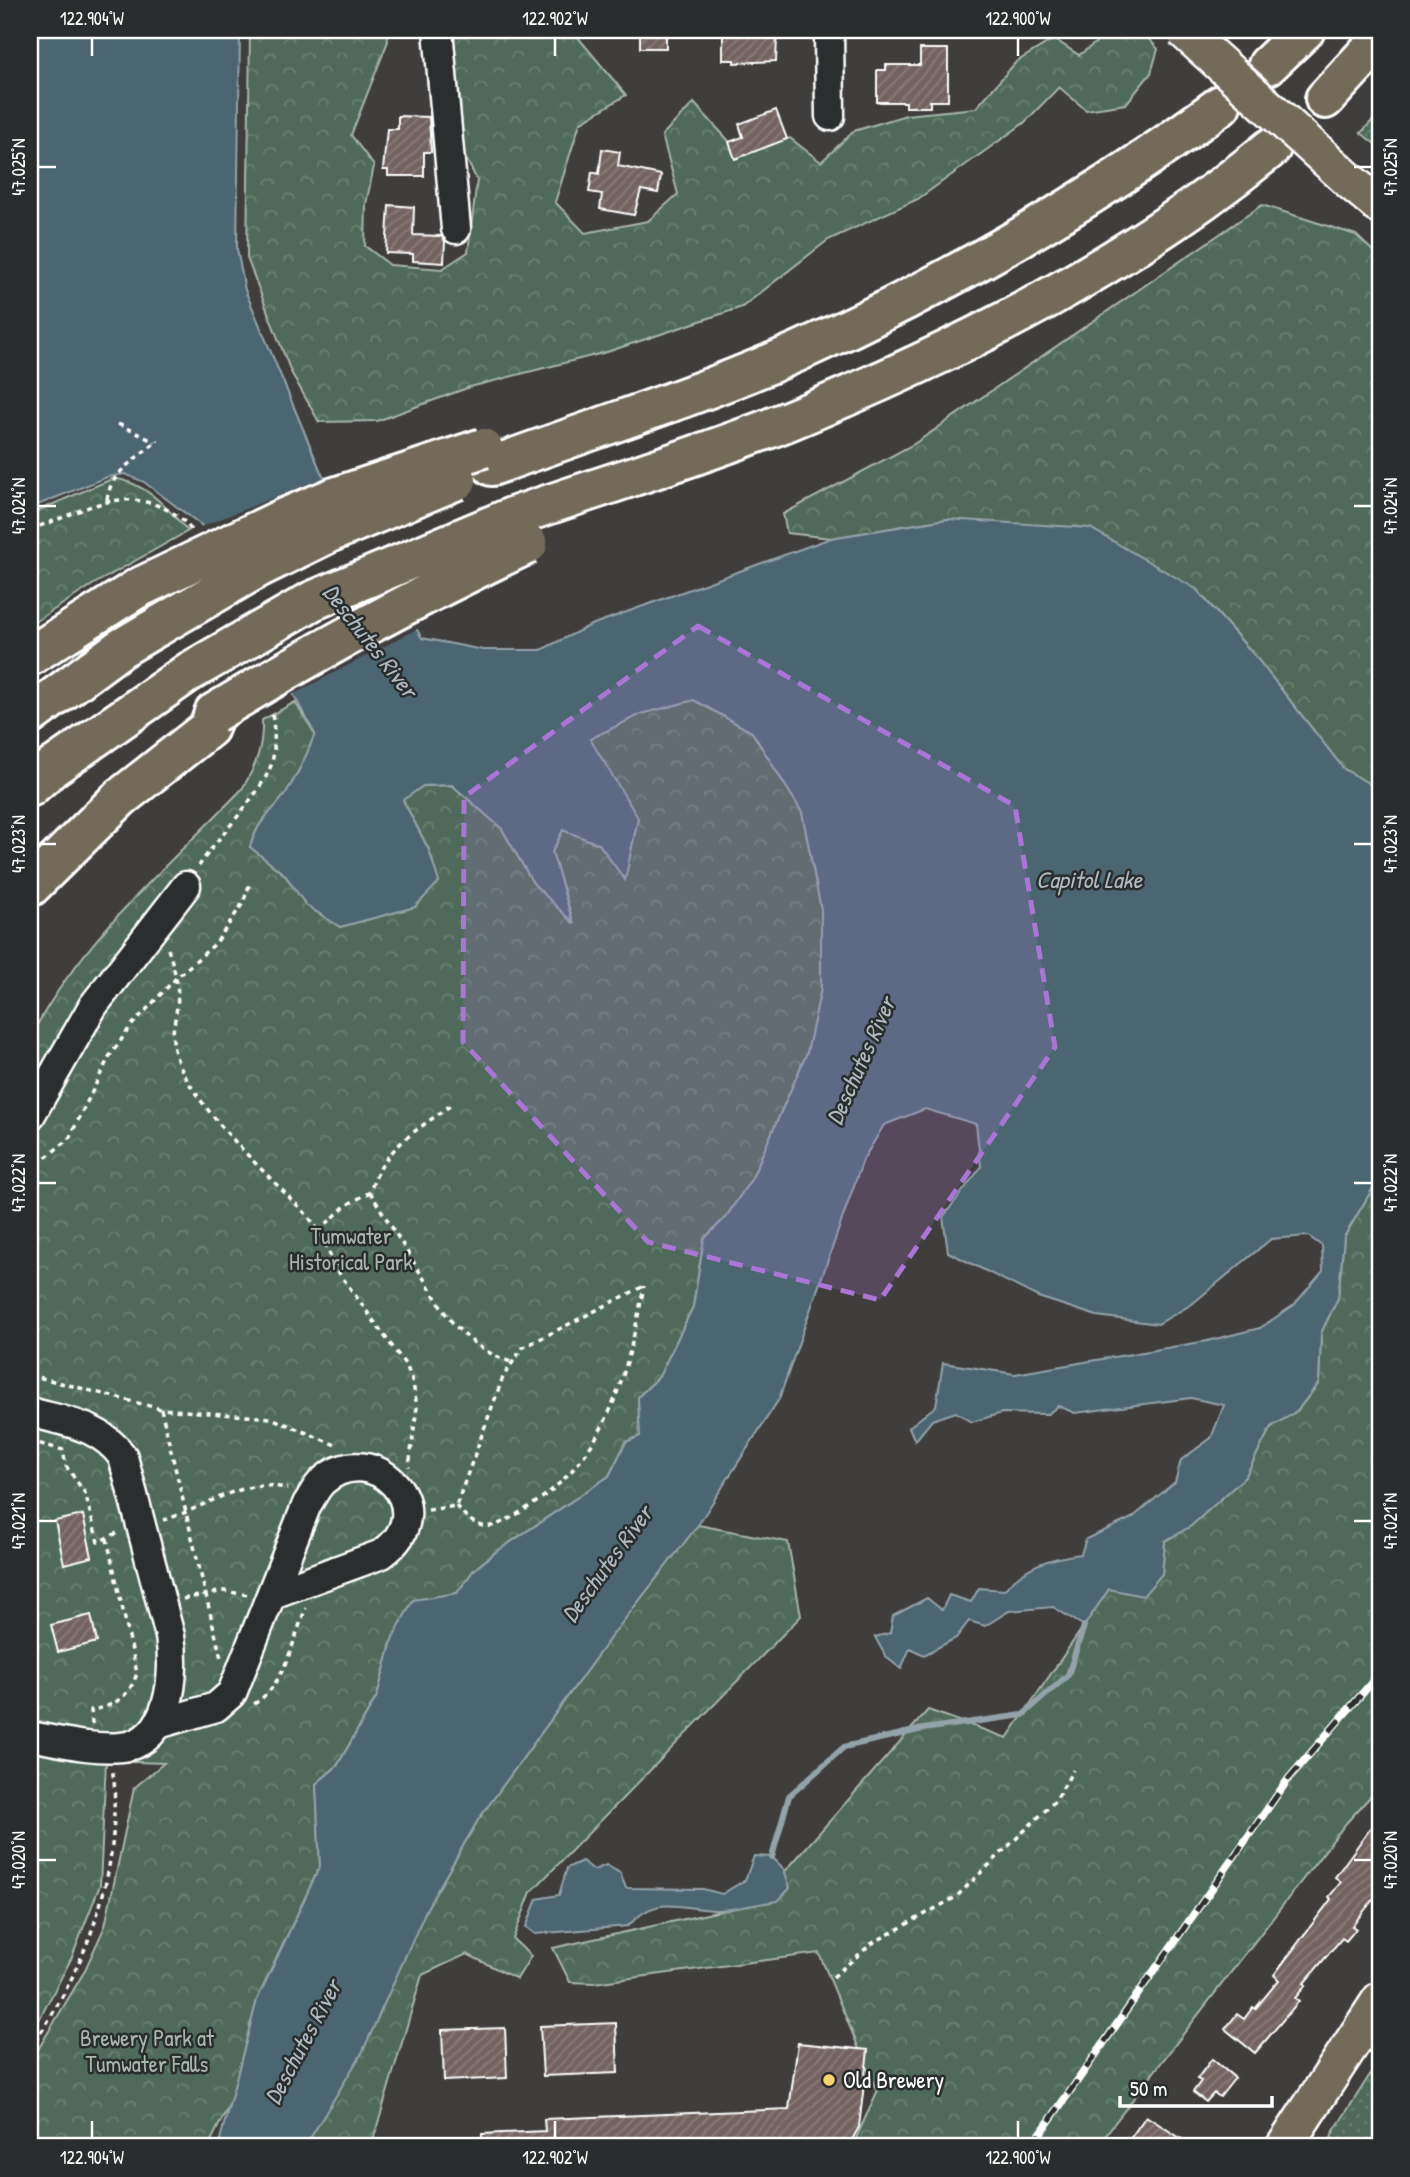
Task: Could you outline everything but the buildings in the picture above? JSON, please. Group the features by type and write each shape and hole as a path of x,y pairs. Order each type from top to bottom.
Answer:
{"highway":[{"path":"1268,65 1306,30"},
{"path":"1325,99 1380,39"},
{"path":"30,656 138,589 284,518 380,481 487,457 667,403 792,354 901,303 1070,206 1177,138 1221,105"},
{"path":"30,849 131,771 214,713 331,643 428,591 520,530 680,460 785,422 950,349 1085,279 1234,179 1271,148"},
{"path":"30,715 121,648 258,568 487,457"},
{"path":"30,787 53,767 189,673 312,601 424,551 520,530"},
{"path":"30,887 120,798 209,728 214,713"}],"main road":[{"path":"1183,30 1380,206"},
{"path":"1284,2147 1380,2000"}],"street":[{"path":"438,30 456,229"},
{"path":"829,30 830,116"},
{"path":"30,1116 93,1006 186,886"},
{"path":"30,1412 92,1430 111,1440 123,1457 172,1650 170,1689 158,1724"},
{"path":"30,1736 120,1748 136,1744 158,1724 216,1707 232,1693 265,1595 307,1504 323,1481 341,1471 361,1467 379,1471 396,1484 408,1516 404,1531 395,1544 382,1554 265,1595"}],"path":[{"path":"107,500 111,481 157,441 118,424"},
{"path":"30,529 107,500 138,498 172,511 191,528"},
{"path":"186,886 271,765 275,736"},
{"path":"30,1170 69,1139 108,1057 131,1026 177,977 216,943 243,903 250,883"},
{"path":"158,921 177,977 177,1006 172,1025 174,1051 190,1082 207,1108 320,1231 337,1270 407,1367 414,1383 417,1407 410,1469"},
{"path":"320,1231 345,1206 369,1192 378,1167 390,1151 451,1105"},
{"path":"369,1192 447,1316 463,1335 492,1356 511,1362"},
{"path":"644,1286 623,1374 608,1419 590,1452 542,1500 497,1527 471,1523 456,1506 511,1362 522,1348 644,1286"},
{"path":"30,1375 161,1409 271,1418 344,1451"},
{"path":"161,1409 221,1659"},
{"path":"30,1441 63,1450 66,1466 85,1493 98,1542 126,1530"},
{"path":"421,1511 456,1506"},
{"path":"158,1521 185,1514"},
{"path":"92,1729 91,1710 112,1707 133,1684 136,1673 107,1539"},
{"path":"171,1602 224,1591 265,1595"},
{"path":"252,1705 275,1685 312,1600"},
{"path":"30,2049 83,1954 106,1891 113,1847 114,1777 111,1766"},
{"path":"114,1777 121,1768"},
{"path":"833,1977 871,1944 956,1897 1056,1800 1073,1770"}],"highlighted area":[{"path":"698,626 1015,806 1055,1047 880,1300 648,1242 463,1042 464,797"}],"green space":[{"path":"250,30 387,30 388,41 351,135 374,166 366,204 365,246 390,265 442,269 468,252 477,180 447,121 444,30 572,30 626,95 580,123 555,202 585,233 648,221 678,194 662,135 694,103 740,153 790,138 821,162 854,131 906,115 976,108 1016,62 1054,39 1079,55 1101,39 1102,30 1141,30 1158,49 1151,73 1126,104 1086,110 1059,87 1024,123 918,199 828,240 742,307 607,352 470,387 377,421 319,422 291,372 247,258"},
{"path":"1380,112 1380,148 1361,133"},
{"path":"1262,205 1356,235 1380,258 1380,790 1344,769 1255,656 1196,589 947,519 831,538 787,533 783,514 914,444"},
{"path":"114,478 147,491 188,531 94,584 30,625 30,514"},
{"name":"Tumwater Historical Park","path":"694,700 752,732 802,812 821,909 821,989 807,1053 752,1178 726,1217 704,1239 693,1307 659,1377 638,1397 640,1436 626,1442 609,1476 493,1554 473,1571 457,1593 433,1598 393,1637 377,1696 337,1766 316,1784 320,1866 257,2000 230,2103 208,2147 30,2147 30,2063 84,1972 105,1926 134,1788 164,1763 106,1761 100,1885 72,1957 30,2037 30,1038 74,968 99,937 155,876 242,789 258,756 262,720 295,702 315,734 290,786 261,823 250,847 285,875 306,905 340,927 415,907 429,850 402,799 423,786 452,785 502,829 533,883 573,921 552,852 563,830 599,844 625,879 638,819 589,739 641,714"},
{"path":"1380,1176 1380,1786 1347,1822 1096,2147 852,2147 877,2092 819,1953 594,1983 570,1982 553,1948 757,1903 928,1710 1007,1738 1109,1589 1162,1574 1165,1541 1191,1526 1245,1477 1271,1427 1297,1411 1319,1383 1321,1333 1338,1298 1344,1237"},
{"path":"698,1525 788,1542 801,1616 531,1892 513,1939 531,1956 517,1979 467,1954 422,1975 371,2147 305,2147 427,1908 478,1820 610,1638"},
{"path":"1380,2059 1378,2147 1335,2147 1331,2140 1332,2134"}],"water":[{"name":"Capitol Lake","path":"30,30 240,30 237,249 245,290 321,472 422,638 483,650 541,650 591,625 831,538 947,519 1090,528 1196,589 1255,656 1344,769 1380,790 1380,1176 1344,1237 1338,1298 1321,1333 1319,1382 1297,1411 1271,1427 1245,1477 1191,1526 1165,1541 1162,1574 1143,1596 1109,1589 1084,1626 1053,1607 1009,1611 985,1626 969,1621 956,1638 924,1655 910,1648 901,1669 886,1657 875,1637 890,1633 893,1616 927,1598 942,1610 949,1595 971,1602 979,1588 1004,1590 1021,1574 1039,1564 1081,1554 1086,1539 1132,1518 1175,1482 1181,1460 1211,1438 1224,1405 1191,1398 1075,1413 1058,1406 1048,1414 1002,1413 972,1422 956,1412 932,1420 915,1441 909,1427 936,1406 943,1363 1015,1374 1207,1341 1260,1328 1294,1305 1323,1271 1322,1246 1308,1236 1271,1239 1192,1304 1158,1324 1097,1316 1038,1297 948,1252 943,1217 981,1167 976,1124 925,1109 884,1125 863,1160 779,1399 698,1525 610,1638 478,1820 427,1908 363,2051 305,2147 218,2147 257,2000 320,1866 316,1784 337,1766 377,1696 393,1637 413,1600 457,1593 473,1571 493,1554 609,1476 626,1442 640,1436 638,1397 659,1377 693,1307 704,1239 726,1217 752,1178 807,1053 821,989 821,909 802,812 752,732 694,700 641,714 590,739 638,818 625,880 599,844 563,830 552,852 573,923 533,883 502,829 452,785 423,786 403,800 429,850 439,882 415,907 340,927 306,905 285,875 250,847 261,823 290,786 315,734 201,525 144,482 125,474 107,477 30,508"},
{"path":"754,1856 772,1857 784,1869 790,1888 778,1901 721,1910 658,1906 639,1916 628,1926 535,1934 526,1927 537,1899 559,1895 567,1868 582,1861 594,1870 606,1865 620,1873 626,1888 703,1889 722,1894 745,1880"}],"pier":[{"path":"327,476 419,628 288,697 198,528"}],"waterway":[{"path":"772,1857 789,1796 844,1747 923,1729 1023,1715 1068,1675 1084,1626"}],"railway":[{"path":"1031,2147 1289,1778 1380,1673"}],"place":[{"name":"Old Brewery","path":"829,2080"}],"water label":[{"name":"Deschutes River","path":"370,641"},
{"name":"Deschutes River","path":"861,1061"},
{"name":"Deschutes River","path":"607,1564"},
{"name":"Deschutes River","path":"303,2042"}],"park label":[{"name":"Brewery Park at Tumwater Falls","path":"147,2051"}]}
